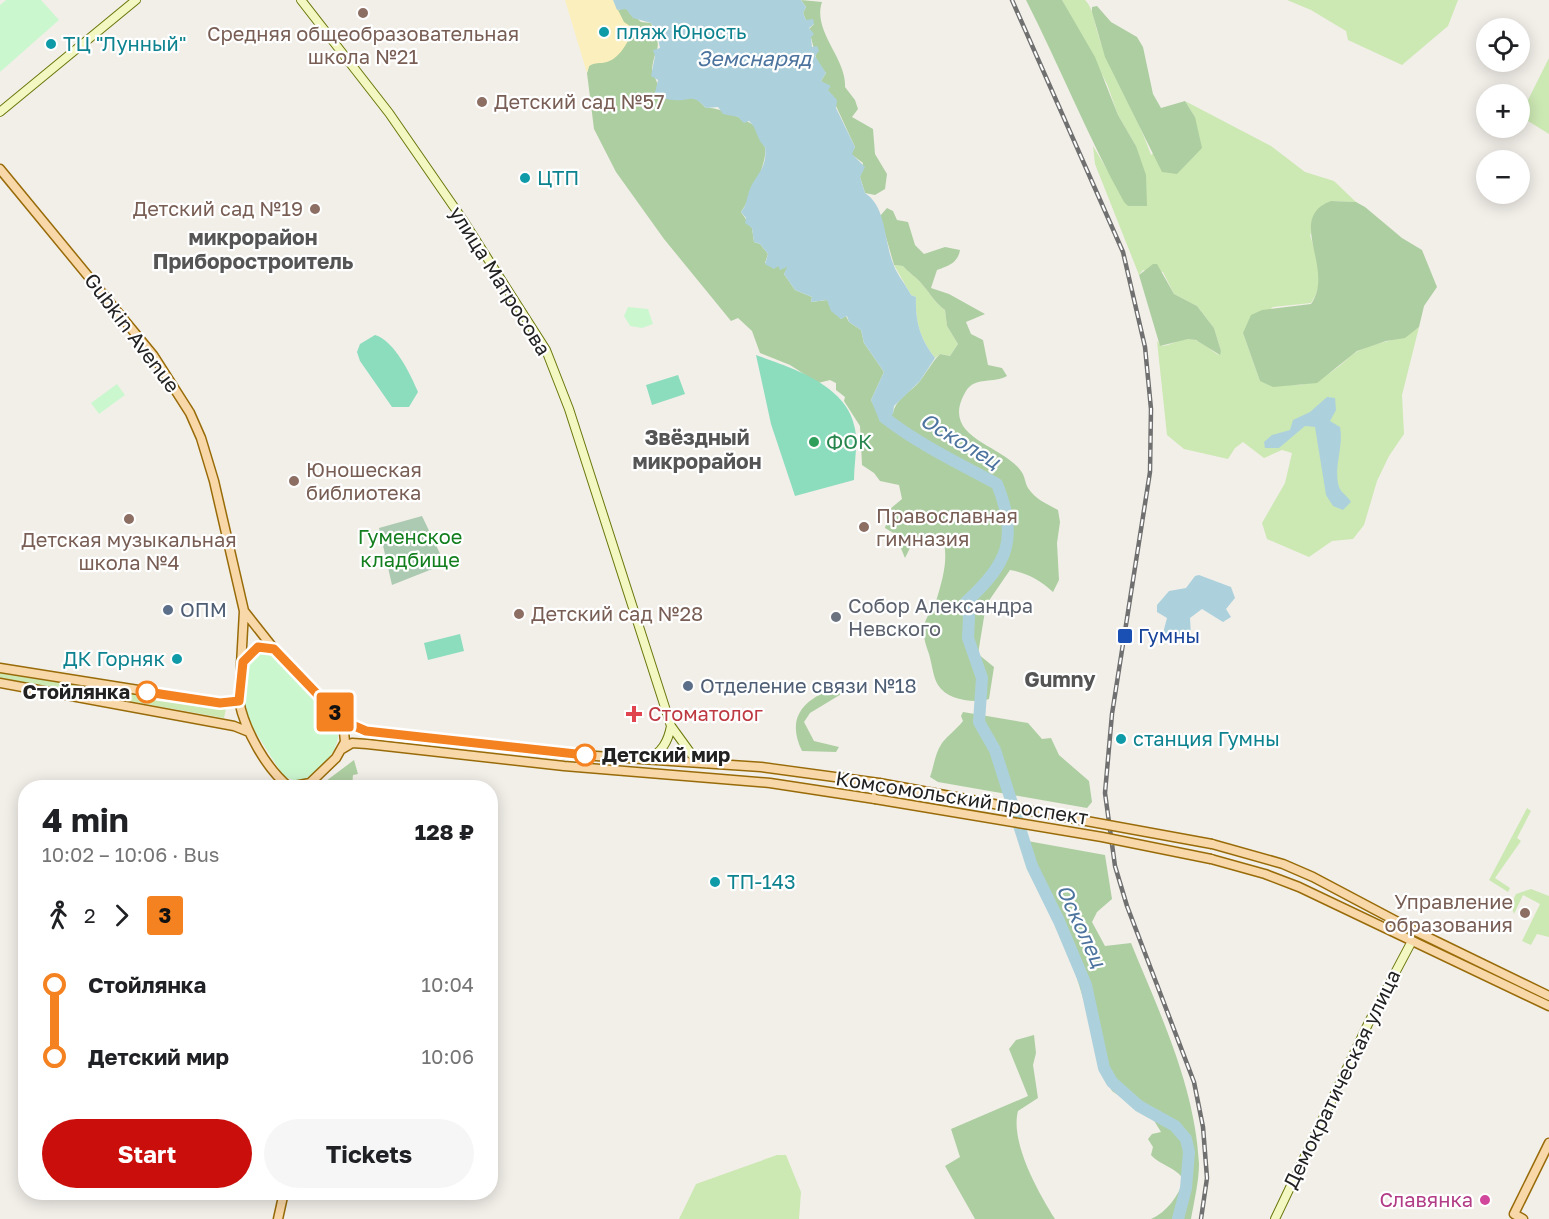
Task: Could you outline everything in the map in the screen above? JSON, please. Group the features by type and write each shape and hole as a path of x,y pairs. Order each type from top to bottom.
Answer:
{"main road":[{"path":"0,112 136,0"},
{"name":"улица Матросова","path":"301,0 388,113 463,220 546,350 569,409 671,726 692,755 706,763"},
{"name":"Gubkin Avenue","path":"0,169 130,325 170,378 190,413 207,456 244,611 243,662 239,701"},
{"path":"244,611 274,649 343,721 345,742 342,749 313,780"},
{"path":"243,662 258,647 274,649"},
{"path":"0,668 220,703 239,701 249,732 281,780"},
{"path":"0,683 234,726 249,732"},
{"name":"Комсомольский проспект","path":"343,721 366,731 646,760 706,763 879,783 1212,844 1283,864 1313,877 1404,926 1549,996"},
{"path":"646,760 660,752 669,739 671,726"},
{"name":"Комсомольский проспект","path":"342,749 352,743 367,744 564,766 770,783 1102,837 1211,859 1299,886 1549,1006"},
{"path":"875,799 879,783"},
{"name":"Демократическая улица","path":"1275,1219 1364,1032 1412,941"},
{"path":"1523,1219 1513,1217 1549,1143"},
{"path":"278,1219 282,1200"}],"green space":[{"path":"6,0 41,0 59,20 0,72 0,5"},
{"path":"801,0 822,2 820,13 825,34 841,66 845,87 855,100 858,109 852,117 873,129 875,154 887,174 885,189 875,195 865,193 860,177 863,163 851,154 855,147 830,93 821,81 826,73 817,62 809,29 814,24 806,20 803,13 806,7"},
{"path":"1026,0 1062,0 1095,57 1118,115 1136,146 1146,175 1147,206 1128,206 1124,202"},
{"path":"1062,0 1085,0 1090,7 1103,50 1139,124 1151,155 1195,117 1185,101 1271,146 1305,172 1334,181 1356,202 1331,201 1310,235 1319,270 1318,287 1311,303 1273,307 1243,333 1260,381 1293,385 1318,380 1357,352 1398,338 1419,327 1402,395 1404,434 1389,456 1377,481 1364,525 1353,539 1332,541 1309,557 1267,539 1262,523 1285,483 1292,453 1282,450 1264,458 1243,442 1235,448 1228,459 1184,449 1167,435 1157,341 1161,346 1193,339 1219,355 1221,351 1214,328 1197,306 1174,294 1163,272 1143,270 1139,275 1095,164 1093,146 1128,205 1136,146 1118,115 1107,84"},
{"path":"1287,0 1458,0 1448,26 1402,65 1348,40 1346,31 1311,10"},
{"path":"1097,6 1111,22 1137,37 1143,47 1153,94 1161,108 1185,101 1195,117 1202,148 1177,174 1162,172 1105,57 1092,12 1092,7"},
{"path":"626,8 641,22 651,23 658,44 652,70 658,85 698,100 706,108 731,114 756,127 765,148 764,162 749,199 741,212 752,228 754,242 760,244 768,254 765,263 788,267 784,274 795,290 812,297 811,302 827,300 841,319 846,316 849,322 861,330 864,343 884,372 871,400 876,410 893,414 900,400 920,381 937,357 940,354 950,356 958,344 947,326 945,310 903,266 894,265 880,216 887,208 893,211 897,220 908,222 915,245 924,254 945,247 960,250 955,261 937,270 931,288 949,294 985,314 966,322 971,334 983,340 988,365 1002,368 1007,376 974,383 970,386 960,407 960,420 966,430 976,439 1012,462 1022,473 1031,492 1058,510 1060,522 1057,543 1059,580 1053,592 1033,578 1010,570 986,605 978,654 994,667 989,699 962,700 942,690 936,682 925,641 924,627 936,602 945,566 944,542 941,535 911,546 905,558 895,534 885,528 890,509 902,499 899,485 880,481 874,473 862,465 860,426 844,401 845,397 836,390 836,383 830,380 818,383 790,365 760,353 752,331 738,318 731,321 664,239 616,172 594,129 587,73 589,66 595,62 603,62 631,37 617,10"},
{"path":"1549,58 1549,134 1530,122 1530,96"},
{"path":"1331,201 1356,202 1402,238 1422,250 1437,287 1424,306 1419,327 1405,338 1386,341 1357,351 1317,383 1273,387 1260,381 1243,333 1251,315 1262,310 1311,304 1317,290 1318,276 1311,232 1312,219 1318,209"},
{"path":"1153,264 1157,264 1174,294 1197,306 1214,328 1221,351 1220,355 1196,340 1188,339 1160,346 1139,275"},
{"path":"894,265 903,266 945,310 947,326 958,344 950,356 940,354 935,358 930,351 916,314 916,297 911,295"},
{"path":"628,307 648,309 653,324 642,328 630,326 624,316"},
{"path":"375,335 382,338 395,351 415,385 418,392 409,407 392,407 360,361 357,352 360,344"},
{"path":"756,355 816,380 842,401 850,414 856,435 854,480 795,496 771,424"},
{"path":"678,375 685,394 652,405 646,385"},
{"path":"117,384 125,395 99,414 91,403"},
{"name":"Гуменское кладбище","path":"422,516 445,564 392,585 379,528"},
{"path":"460,634 464,651 428,660 424,643"},
{"path":"262,651 273,656 336,721 338,740 335,749 316,771 303,780 284,777 246,717 244,703 249,665"},
{"path":"0,672 226,708 224,718 0,678"},
{"path":"842,686 843,693 810,713 804,722 814,741 839,747 836,752 802,751 796,727 802,708 819,695"},
{"path":"963,712 1028,723 1042,739 1051,738 1059,755 1089,781 1092,802 1087,808 938,782 930,777 940,747 963,721 961,716"},
{"path":"354,760 358,774 353,775 353,780 327,780"},
{"path":"1527,808 1531,811 1517,838 1521,841 1495,878 1510,888 1508,892 1489,880"},
{"path":"1022,840 1105,855 1112,899 1097,912 1092,922 1105,946 1131,943 1174,1051 1191,1107 1199,1164 1191,1219 1151,1219 1171,1203 1184,1180 1177,1172 1151,1155 1153,1147 1148,1139 1152,1134 1161,1132 1153,1119 1112,1091 1102,1071 1076,975 1055,918 1027,865"},
{"path":"1531,889 1549,896 1549,937 1537,934 1531,945 1522,941 1540,904 1523,895 1514,914 1511,904 1516,894"},
{"path":"1034,1035 1036,1053 1033,1065 1038,1098 1018,1111 1018,1137 1027,1166 1055,1219 975,1219 945,1166 960,1157 951,1129 1028,1096 1009,1049 1016,1040"},
{"path":"777,1155 786,1155 801,1192 799,1219 679,1219 696,1184"}],"sand":[{"name":"пляж Юность","path":"565,0 613,0 624,22 633,28 630,38 616,57 607,62 589,66 587,73"}],"water":[{"name":"Земснаряд","path":"613,0 801,0 806,7 803,13 806,20 813,19 814,24 809,28 814,34 811,37 812,47 817,46 819,51 815,56 826,73 821,81 831,86 828,90 837,100 836,108 855,147 852,154 865,167 860,177 865,193 872,199 881,216 896,270 911,295 916,297 919,329 935,358 920,381 894,406 893,414 887,421 880,422 871,400 884,372 864,343 861,330 849,322 847,316 841,319 831,311 827,300 811,302 812,297 795,290 784,274 787,267 780,270 778,266 774,269 765,264 768,254 760,244 754,242 752,228 745,223 746,218 741,212 750,188 762,167 765,155 765,147 754,127 749,121 744,123 738,117 723,114 718,107 706,108 694,99 659,98 655,93 658,80 651,76 655,56 653,50 660,48 657,34 651,23 633,18 626,9 617,10"},
{"path":"1327,397 1335,398 1336,410 1330,421 1340,427 1341,434 1337,480 1341,491 1351,502 1343,510 1333,506 1326,495 1315,427 1305,426 1279,448 1265,448 1264,442 1272,435 1290,430 1293,420 1310,412"},
{"path":"1199,575 1231,587 1235,598 1226,609 1231,617 1223,622 1202,609 1190,618 1191,636 1185,639 1166,640 1163,633 1167,618 1157,612 1157,605 1169,591 1186,588 1195,576"}],"waterway":[{"name":"Осколец","path":"887,407 885,418 898,428 997,484 1004,503 1008,535 1005,549 992,575 966,602 969,617 968,638 982,678 979,722 995,750 1032,866 1059,921 1086,985 1104,1068 1112,1082 1139,1106 1175,1126 1186,1139 1189,1152 1186,1188 1178,1219"}],"railway":[{"path":"1012,0 1123,252 1145,347 1151,409 1150,472 1112,714 1105,793 1115,866 1127,906 1194,1082 1203,1127 1207,1178 1201,1219"}],"bus line":[{"name":"3","path":"147,692 220,703 239,701 243,662 258,647 266,647 274,649 343,721 353,727 366,731 585,755"}],"place":[{"name":"Средняя общеобразовательная школа №21","path":"363,13"},
{"name":"пляж Юность","path":"604,32"},
{"name":"ТЦ \"Лунный\"","path":"51,44"},
{"name":"Детский сад №57","path":"482,102"},
{"name":"ЦТП","path":"525,178"},
{"name":"Детский сад №19","path":"315,209"},
{"name":"ФОК","path":"814,442"},
{"name":"Юношеская библиотека","path":"294,481"},
{"name":"Детская музыкальная школа №4","path":"129,519"},
{"name":"Православная гимназия","path":"864,527"},
{"name":"ОПМ","path":"168,610"},
{"name":"Детский сад №28","path":"519,614"},
{"name":"Собор Александра Невского","path":"836,617"},
{"name":"Гумны","path":"1125,636"},
{"name":"ДК Горняк","path":"177,659"},
{"name":"Отделение связи №18","path":"688,686"},
{"name":"Стойлянка","path":"147,692"},
{"name":"Стоматолог","path":"634,714"},
{"name":"станция Гумны","path":"1121,739"},
{"name":"Детский мир","path":"585,755"},
{"name":"ТП-143","path":"715,882"},
{"name":"Управление образования","path":"1525,913"},
{"name":"Славянка","path":"1485,1200"}],"district":[{"name":"микрорайон Приборостроитель","path":"253,250"},
{"name":"Звёздный микрорайон","path":"697,450"},
{"name":"Gumny","path":"1060,680"}]}
